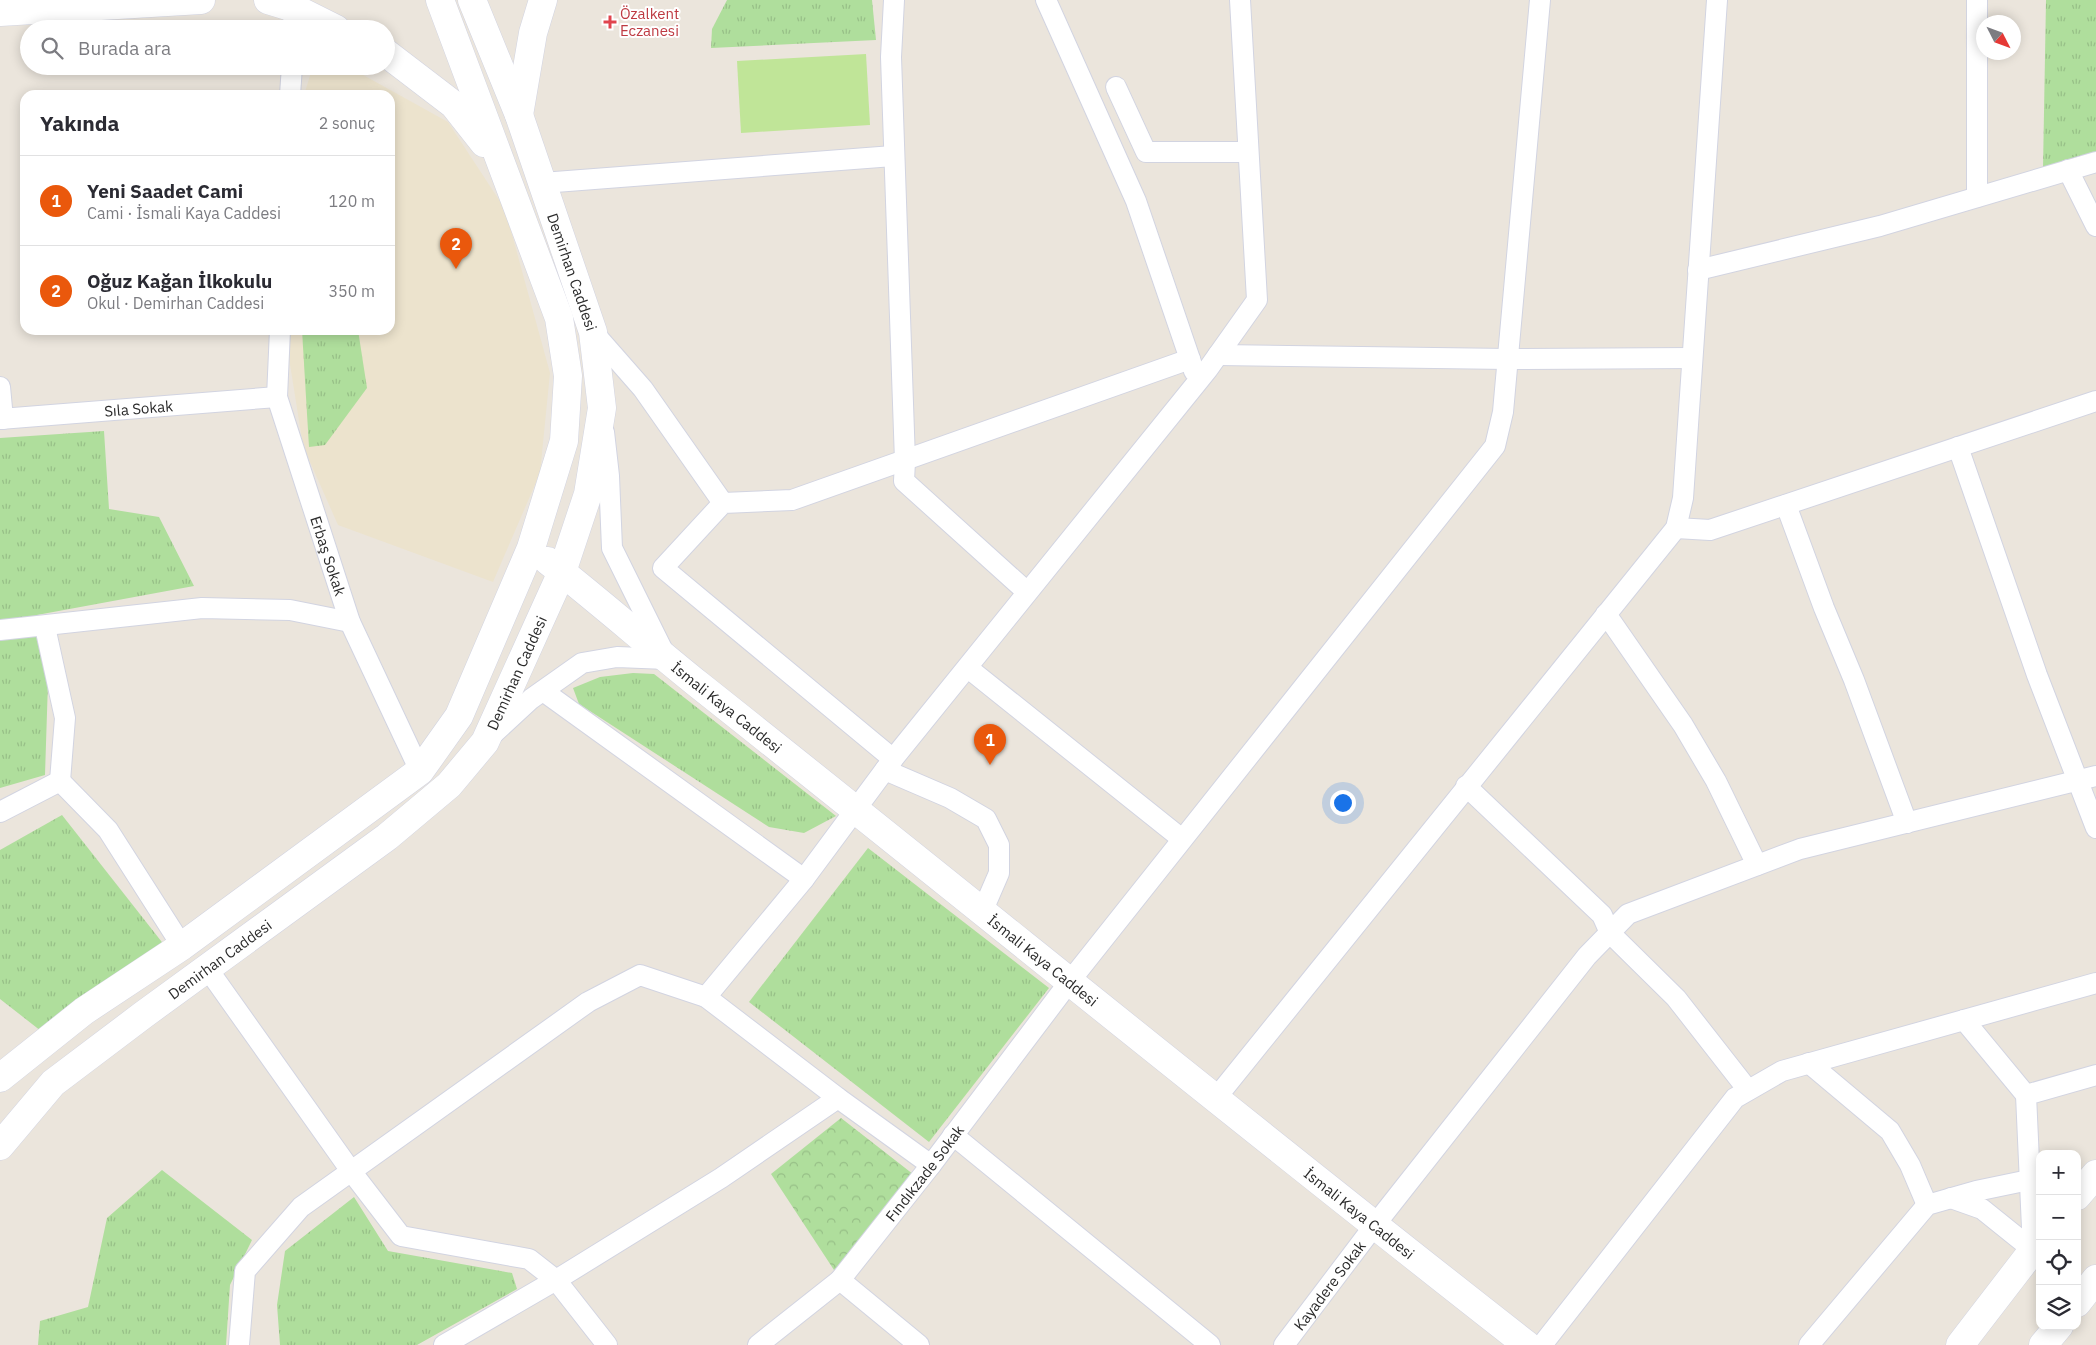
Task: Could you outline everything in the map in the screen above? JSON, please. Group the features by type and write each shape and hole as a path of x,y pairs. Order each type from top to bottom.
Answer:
{"main road":[{"path":"0,12 201,0"},
{"path":"268,0 294,19"},
{"name":"Demirhan Caddesi","path":"0,1078 84,1011 182,946 420,771 459,716 531,548 564,441 568,376 559,318 440,0"},
{"name":"Demirhan Caddesi","path":"0,1146 53,1083 387,837 450,785 485,742 562,572 588,494 602,408 593,332 518,115 472,0"},
{"path":"518,115 533,33 544,0"},
{"path":"395,60 454,105 500,164"},
{"name":"İsmali Kaya Caddesi","path":"531,548 1374,1226 1527,1345"},
{"path":"2078,1195 2096,1174"},
{"path":"1960,1345 2036,1250"},
{"path":"2043,1345 2056,1330"}],"street":[{"path":"894,0 891,57 905,461 904,481 1027,592"},
{"path":"1046,0 1136,201 1198,382"},
{"path":"706,997 804,878 889,765 1027,592 1198,382 1258,300 1240,0"},
{"name":"Fındıkzade Sokak","path":"758,1345 840,1280 931,1166 953,1134 1070,981 1495,446 1503,412 1540,0"},
{"path":"1216,1098 1676,528 1683,498 1717,0"},
{"path":"1976,0 1977,197"},
{"path":"290,90 291,75"},
{"path":"1116,87 1146,152 1248,152"},
{"path":"542,183 894,156"},
{"path":"1698,270 1880,226 2096,162"},
{"path":"2068,170 2096,226"},
{"path":"593,332 643,389 723,503"},
{"name":"Erbaş Sokak","path":"280,335 278,397 350,622 420,771"},
{"path":"1218,355 1508,359 1692,358"},
{"path":"983,910 999,873 999,845 986,819 889,765 663,568 723,503 792,500 1190,359"},
{"path":"0,387 2,419"},
{"name":"Sıla Sokak","path":"2,419 278,397"},
{"path":"1676,528 1710,530 2096,401"},
{"path":"485,742 531,698 582,663 618,657 667,659 612,548 609,476 602,408"},
{"path":"1958,448 2034,666 2096,828"},
{"path":"1786,505 1907,823"},
{"path":"0,630 202,608 290,610 350,622"},
{"path":"1606,614 1683,725 1716,781 1757,865"},
{"path":"45,626 65,718 60,781 108,830 182,946"},
{"path":"968,668 1182,839"},
{"path":"542,691 804,878"},
{"name":"Kayadere Sokak","path":"1291,1342 1374,1226 1588,956 1628,914 1800,849 2096,776"},
{"path":"0,812 60,781"},
{"path":"1466,786 1602,915 1610,933 1676,998 1748,1090"},
{"path":"207,968 350,1171 401,1236 529,1258 556,1280 607,1345"},
{"path":"239,1345 245,1271 301,1207 588,1002 640,975 706,997 931,1166"},
{"path":"1542,1345 1735,1098 1782,1071 2096,983"},
{"path":"1964,1020 2026,1095 2029,1180 2036,1240"},
{"path":"1810,1063 1890,1131 1910,1165 1927,1205"},
{"path":"2026,1095 2096,1075"},
{"path":"444,1345 556,1280 721,1178 838,1098"},
{"path":"953,1134 1210,1345"},
{"path":"1809,1345 1927,1205 2029,1180"},
{"path":"1951,1198 1982,1208 2036,1248"},
{"path":"840,1280 920,1345"}],"shaded area":[{"path":"310,75 363,75 390,90 306,90"},
{"path":"395,93 448,122 505,209 550,373 540,473 493,582 338,525 303,446 289,358 290,335 395,335"}],"green space":[{"path":"727,0 872,0 876,40 711,48 712,29"},
{"path":"2046,0 2096,0 2096,152 2043,168"},
{"path":"866,54 870,125 741,133 737,61"},
{"path":"302,335 359,335 367,388 325,445 309,447"},
{"path":"104,431 109,509 159,517 194,586 37,615 48,682 45,775 0,788 0,438"},
{"path":"633,673 654,674 836,816 804,833 769,827 579,704 573,688 600,677"},
{"path":"62,815 165,946 41,1031 0,999 0,850"},
{"path":"868,848 1049,988 929,1142 749,1002"},
{"path":"841,1118 918,1178 836,1273 771,1174"},
{"path":"162,1170 252,1240 230,1285 226,1345 38,1345 40,1321 88,1307 107,1218"},
{"path":"354,1197 388,1251 512,1273 517,1289 417,1345 280,1345 277,1305 285,1251"}],"place":[{"name":"Özalkent Eczanesi","path":"610,22"},
{"name":"Oğuz Kağan İlkokulu","path":"456,269"},
{"name":"Yeni Saadet Cami","path":"990,765"}]}
